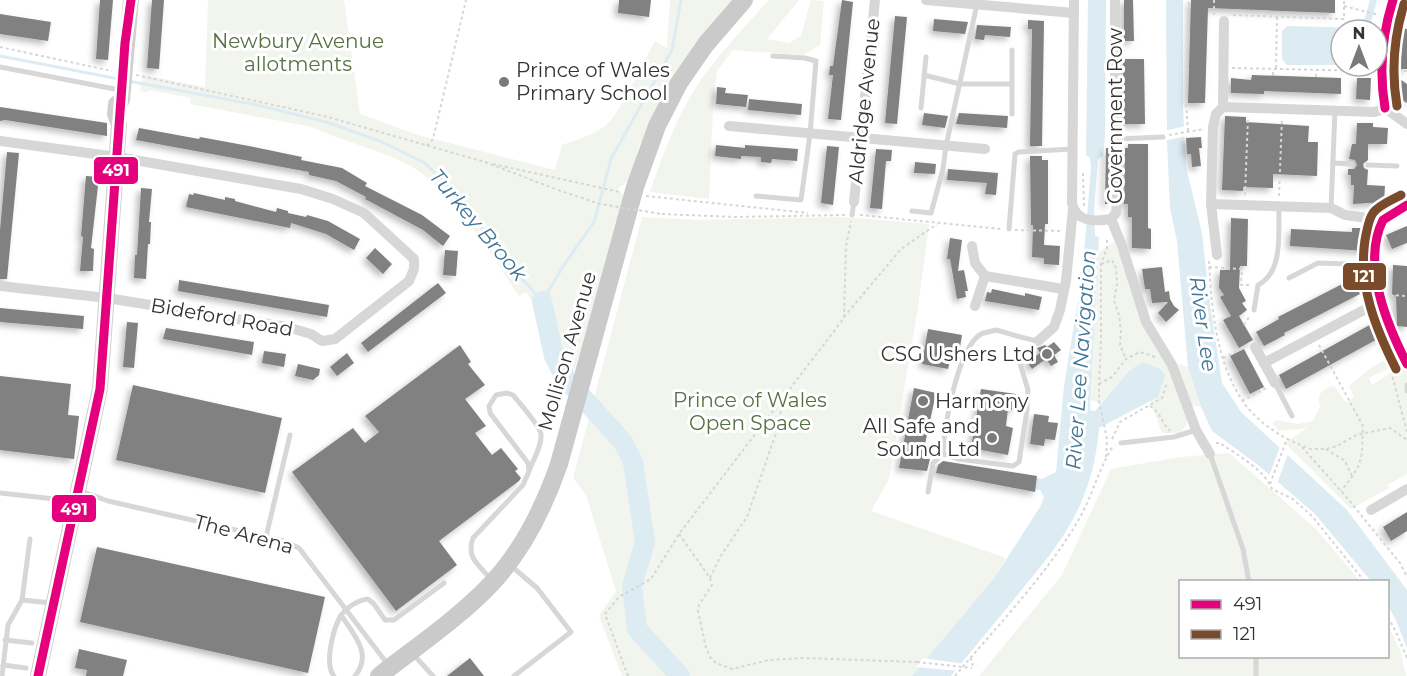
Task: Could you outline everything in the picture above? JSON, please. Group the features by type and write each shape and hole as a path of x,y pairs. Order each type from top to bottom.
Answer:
{"main road":[{"name":"Mollison Avenue","path":"384,672 494,582 532,527 546,500 585,372 635,187 657,126 679,83 706,44 744,0"}],"street":[{"path":"32,672 54,603 100,389 119,124 127,114 123,83 130,0"},
{"name":"Aldridge Avenue","path":"854,202 875,0"},
{"path":"926,0 978,2 1074,13"},
{"path":"1038,341 1054,327 1066,281 1073,209 1074,0"},
{"name":"Government Row","path":"1073,209 1078,216 1084,219 1111,219 1116,213 1115,0"},
{"path":"1388,18 1393,0"},
{"path":"1213,257 1211,204 1213,127 1216,114 1223,107 1224,18"},
{"path":"1380,78 1385,108 1407,124"},
{"path":"1223,107 1375,112 1385,108"},
{"path":"729,126 985,150"},
{"path":"0,141 117,158"},
{"name":"Bideford Road","path":"0,286 107,298 287,327 310,334 322,341 335,339 353,325 409,281 414,269 414,259 363,213 333,199 301,189 117,158"},
{"path":"1211,204 1331,208 1345,214 1383,220"},
{"path":"1407,205 1383,220 1378,235 1376,265 1384,320 1407,364"},
{"path":"1111,219 1146,322 1172,365 1196,430 1207,449"},
{"path":"972,246 975,263 985,276 1063,289"},
{"path":"975,306 985,276"},
{"path":"1264,363 1315,337 1379,298"},
{"path":"1251,346 1264,363 1272,385"},
{"path":"1371,510 1407,489"}],"lane":[{"path":"912,211 930,213 942,169 978,2"},
{"path":"1011,114 1012,50"},
{"path":"756,196 801,200 810,134 816,61 773,56"},
{"path":"921,108 926,57"},
{"path":"0,67 123,83"},
{"path":"924,75 960,84 1011,84"},
{"path":"1331,208 1335,111"},
{"path":"1117,139 1163,137"},
{"path":"1009,229 1015,154 1072,150"},
{"path":"1333,164 1352,164"},
{"path":"1368,165 1397,166"},
{"path":"852,215 854,202"},
{"path":"1254,309 1258,285 1268,280 1273,271 1277,252 1279,206"},
{"path":"1289,278 1318,262 1376,265"},
{"path":"928,492 933,463 943,454 943,436 960,366 972,344 980,334 995,330 1038,341"},
{"path":"943,454 958,459 999,465 1013,466 1019,462 1028,390 1020,363 1024,354 1038,341"},
{"path":"1272,385 1292,416"},
{"path":"1407,385 1407,391"},
{"path":"494,582 472,558 470,549 474,538 523,485 529,471 540,442 541,434 513,395 507,393 496,395 489,406 490,413 528,463 529,471"},
{"path":"1118,443 1174,437 1196,430"},
{"path":"266,537 290,435"},
{"path":"1207,449 1243,549 1249,580"},
{"name":"The Arena","path":"0,494 78,496 108,501 293,544 300,548 347,609 384,672"},
{"path":"2,676 8,625 22,600 30,539"},
{"path":"508,563 537,588 571,632 514,676"},
{"path":"334,676 329,666 329,657 341,615 347,609 361,600 368,599 385,620 394,620 444,583"},
{"path":"22,600 54,603"},
{"path":"341,615 361,645 363,655 361,669 355,676"},
{"path":"5,640 32,643"},
{"path":"411,652 433,676"},
{"path":"1256,658 1256,676"},
{"path":"3,665 32,672"}],"path":[{"path":"427,146 434,139 466,0"},
{"path":"1188,0 1186,104 1188,131"},
{"path":"1224,18 1344,19 1344,0"},
{"path":"1344,6 1374,14"},
{"path":"1395,13 1407,18"},
{"path":"1273,75 1277,17"},
{"path":"0,47 123,83 324,116 485,162 623,193"},
{"path":"1223,68 1329,70"},
{"path":"1316,70 1316,77"},
{"path":"1389,70 1407,71"},
{"path":"1245,206 1248,108"},
{"path":"1279,206 1282,109"},
{"path":"1163,137 1213,127"},
{"path":"485,162 600,204 646,212 734,217 852,215 937,224 901,249 844,318 679,534 651,579 619,597 605,614 628,676"},
{"path":"641,195 816,214"},
{"path":"844,318 846,246 852,215"},
{"path":"955,676 985,644 1065,541 1086,508 1106,457 1107,439 1099,385 1101,264 1107,248 1107,234 1098,220"},
{"path":"1213,257 1209,267 1223,358 1242,401 1268,428 1287,439 1310,449 1326,449 1338,446 1363,432 1390,428 1406,439 1407,432 1391,371 1392,354 1399,350"},
{"path":"1101,264 1112,260 1116,268 1117,284 1114,301 1120,323 1120,345 1126,359"},
{"path":"1209,267 1242,269 1241,285 1258,285"},
{"path":"1379,298 1407,296"},
{"path":"1315,337 1363,426 1359,465 1341,491"},
{"path":"1223,358 1251,346"},
{"path":"1099,385 1112,377 1126,359 1140,352 1154,356 1160,361"},
{"path":"1107,439 1112,439 1120,422 1162,398 1167,382"},
{"path":"1242,401 1272,385"},
{"path":"710,578 720,557 747,517 776,433 785,394"},
{"path":"1150,406 1159,412 1174,437"},
{"path":"1270,484 1287,439"},
{"path":"1106,457 1118,443"},
{"path":"1207,449 1220,444 1250,464 1270,484 1272,489 1293,500 1312,516 1363,580"},
{"path":"1300,445 1400,563 1407,577"},
{"path":"1326,449 1345,461 1352,477"},
{"path":"679,534 710,578 712,585 699,605 698,612 706,648 710,657 717,663 732,669 769,660 802,658 917,662 972,668 973,662 970,658"},
{"path":"1389,619 1407,658"}],"green space":[{"name":"Newbury Avenue allotments","path":"208,0 344,0 360,114 418,135 555,170 562,145 595,132 611,120 655,41 667,48 670,0 734,0 668,92 638,148 633,176 617,190 628,198 568,391 558,378 549,357 539,312 526,292 519,296 482,241 452,203 420,172 392,157 312,127 190,104 190,98 151,90 140,91 143,75 205,87"},
{"path":"769,0 799,0 767,39 789,43 801,36 811,0 824,1 820,45 803,55 733,50 717,71 709,199 650,192 679,117 700,81 718,57"},
{"name":"Prince of Wales Open Space","path":"642,217 697,220 844,217 929,224 918,307 889,479 871,511 1006,558 995,577 912,676 622,676 599,616 616,591 586,495 573,478"},
{"path":"1114,242 1165,360 1188,367 1201,407 1186,404 1187,424 1180,433 1162,433 1150,401 1158,396 1128,372 1101,403 1091,400 1098,253"},
{"path":"1388,358 1390,365 1387,369 1369,378 1372,385 1407,362 1407,474 1387,485 1389,488 1351,509 1285,443 1307,428 1279,431 1272,423 1276,420 1298,424 1313,421 1320,407 1320,394 1331,386 1336,388 1346,403 1354,397 1349,386"},
{"path":"1229,453 1316,529 1359,580 1179,580 1179,658 1389,658 1389,627 1400,650 1406,676 979,676 1062,575 1111,469 1180,457"}],"water":[{"name":"River Lee Navigation","path":"1088,0 1106,0 1105,135 1103,156 1098,159 1094,209 1095,236 1099,237 1090,410 1095,411 1128,372 1142,362 1160,369 1165,375 1158,397 1099,428 1090,478 1071,523 1045,562 951,676 912,676 995,577 1040,507 1044,497 1040,490 996,483 998,471 1042,479 1056,472 1064,386 1082,277 1091,168 1090,158 1086,155"},
{"name":"River Lee","path":"1166,0 1183,0 1183,107 1186,167 1202,233 1222,383 1241,412 1347,510 1407,590 1407,648 1389,608 1389,580 1370,580 1315,514 1258,465 1212,431 1201,407 1188,367 1177,241 1170,208"},
{"path":"1370,0 1377,0 1372,18 1365,18"},
{"path":"1287,26 1329,27 1329,65 1287,65 1282,59 1282,31"}],"pier":[{"path":"1186,126 1187,136 1164,141 1164,131"},
{"path":"1281,444 1289,451 1277,484 1269,476"},
{"path":"923,658 965,664 959,671 916,667"}],"building":[{"path":"100,0 113,0 108,60 96,59"},
{"path":"152,0 164,0 159,69 147,68"},
{"path":"619,0 651,0 649,17 618,13"},
{"path":"842,0 853,2 841,120 828,119 833,75 829,75 830,66 833,66"},
{"path":"1124,0 1133,0 1134,41 1124,41"},
{"path":"1191,0 1335,0 1335,13 1208,8 1205,103 1188,103"},
{"path":"0,14 51,22 48,41 0,34"},
{"path":"895,16 907,17 897,124 885,123"},
{"path":"934,19 968,22 965,34 933,31"},
{"path":"1028,20 1044,21 1042,146 1030,146 1032,29 1028,29"},
{"path":"977,25 1011,27 1010,37 985,35 984,40 975,39"},
{"path":"1400,28 1407,29 1407,69 1398,69"},
{"path":"1123,59 1144,59 1145,124 1124,124"},
{"path":"1252,75 1341,78 1341,94 1264,91 1264,94 1231,93 1231,78 1251,80"},
{"path":"1357,78 1371,78 1370,100 1356,99"},
{"path":"1400,79 1407,84 1407,103 1391,93"},
{"path":"717,87 726,88 725,93 748,95 746,107 716,104"},
{"path":"749,99 802,104 801,115 748,110"},
{"path":"0,107 107,123 107,136 0,121"},
{"path":"924,113 948,116 945,128 922,125"},
{"path":"959,113 1008,116 1007,128 956,124"},
{"path":"1225,116 1246,117 1246,122 1309,126 1308,142 1318,142 1317,176 1273,174 1273,188 1243,187 1243,191 1222,190"},
{"path":"1357,123 1373,123 1373,127 1388,128 1387,144 1368,144 1368,160 1363,164 1368,170 1367,185 1385,186 1384,202 1353,204 1354,185 1351,185 1351,175 1348,175 1348,169 1354,169 1357,165 1355,160 1349,159 1352,144 1356,144"},
{"path":"139,128 249,146 342,168 367,183 365,186 422,215 450,236 443,246 423,230 336,181 309,175 309,172 136,140"},
{"path":"1201,137 1202,148 1199,148 1201,166 1192,167 1191,154 1187,154 1186,138"},
{"path":"1128,144 1148,144 1148,228 1151,229 1151,249 1132,248 1132,217 1128,217 1128,204 1124,204 1125,148 1128,148"},
{"path":"716,145 798,149 797,161 772,159 771,163 761,162 761,157 741,156 741,159 715,156"},
{"path":"827,146 839,147 833,205 821,203"},
{"path":"1106,148 1110,148 1109,204 1105,204"},
{"path":"876,149 892,150 891,161 886,161 882,209 870,208"},
{"path":"7,152 19,153 7,279 0,279 0,230"},
{"path":"1030,156 1042,156 1042,160 1048,160 1048,224 1045,224 1044,245 1060,246 1059,265 1044,264 1044,258 1032,257"},
{"path":"915,162 936,164 935,174 914,173"},
{"path":"948,169 998,173 996,195 985,194 987,183 947,180"},
{"path":"86,176 99,177 91,248 94,249 93,271 80,271"},
{"path":"141,188 152,189 146,279 134,278"},
{"path":"194,193 225,200 225,197 235,199 235,201 276,212 277,208 288,211 288,213 306,217 307,215 328,221 360,239 354,250 326,234 291,223 290,228 186,207 189,194"},
{"path":"1231,218 1248,219 1247,266 1240,266 1239,288 1246,301 1242,303 1247,310 1239,316 1253,340 1239,348 1223,320 1231,316 1220,297 1224,295 1219,288 1220,270 1230,270"},
{"path":"1407,226 1407,243 1392,249 1386,235"},
{"path":"1352,228 1368,228 1366,251 1290,246 1291,229 1352,232"},
{"path":"950,238 962,240 958,271 964,270 968,291 965,291 966,297 957,299 950,259 947,259"},
{"path":"375,248 392,264 383,274 366,258"},
{"path":"445,250 458,251 456,276 443,275"},
{"path":"1393,265 1407,266 1407,327 1397,326 1396,295 1392,295"},
{"path":"1162,267 1165,292 1169,291 1170,299 1179,310 1166,322 1158,313 1168,302 1152,303 1150,289 1145,289 1142,269"},
{"path":"1352,279 1360,294 1284,333 1285,335 1264,346 1256,332 1279,319 1278,317"},
{"path":"179,280 329,305 327,317 178,291"},
{"path":"438,283 446,293 368,352 361,343"},
{"path":"992,289 1042,297 1039,310 985,301 987,292 991,293"},
{"path":"0,308 84,316 83,329 0,322"},
{"path":"127,322 138,323 134,368 123,367"},
{"path":"1375,322 1383,336 1286,389 1279,375"},
{"path":"166,328 254,342 252,355 163,339"},
{"path":"928,329 962,335 959,353 952,352 948,369 922,364"},
{"name":"CSG Ushers Ltd","path":"1054,342 1061,350 1054,355 1058,362 1051,366 1046,359 1032,369 1027,362 1040,353 1037,348 1045,345 1047,347"},
{"path":"460,345 471,362 468,364 485,385 465,399 486,426 475,433 492,455 501,448 518,469 515,471 521,478 439,541 457,565 396,611 292,472 353,428 365,443 379,432 365,416"},
{"path":"1244,349 1264,387 1250,394 1230,356"},
{"path":"264,351 286,354 284,367 262,363"},
{"path":"347,353 354,363 337,376 330,367"},
{"path":"298,364 320,369 319,375 313,380 295,376"},
{"path":"0,376 71,384 68,415 79,416 74,459 0,450"},
{"path":"133,385 282,418 265,493 116,460"},
{"path":"914,388 936,393 922,458 930,459 927,471 899,468"},
{"path":"981,389 1016,394 1014,410 1008,409 1006,426 1013,428 1008,455 971,448"},
{"path":"1034,414 1049,416 1048,422 1058,423 1055,440 1045,439 1044,446 1030,444"},
{"path":"943,461 1037,476 1035,492 936,473 938,465"},
{"path":"1407,512 1407,531 1391,541 1383,527"},
{"path":"97,547 325,597 308,673 80,622"},
{"path":"79,649 127,660 123,676 86,676 87,670 75,668"},
{"path":"470,658 484,676 447,676"}],"waterway":[{"name":"Turkey Brook","path":"128,81 257,105 326,122 380,141 425,163 467,206 497,251 542,301 594,222 611,159 672,50 681,0"},
{"name":"Turkey Brook","path":"0,56 119,79"},
{"name":"Turkey Brook","path":"542,301 554,356 566,379 623,442 633,462 645,542 632,586 637,629 680,676"}],"transit line":[{"name":"491","path":"38,676 100,389 125,43 131,0"},
{"name":"491","path":"1385,108 1382,81 1383,54 1386,27 1393,0"},
{"name":"121","path":"1397,106 1394,54 1404,4"},
{"name":"121","path":"1396,369 1370,307 1364,274 1364,257 1365,240 1371,216 1386,203 1401,195"},
{"name":"491","path":"1407,205 1383,220 1377,237 1375,256 1379,294 1407,364"}],"place":[{"name":"Prince of Wales Primary School","path":"504,82"},
{"name":"CSG Ushers Ltd","path":"1047,354"},
{"name":"Harmony","path":"923,401"},
{"name":"All Safe and Sound Ltd","path":"992,438"}]}
